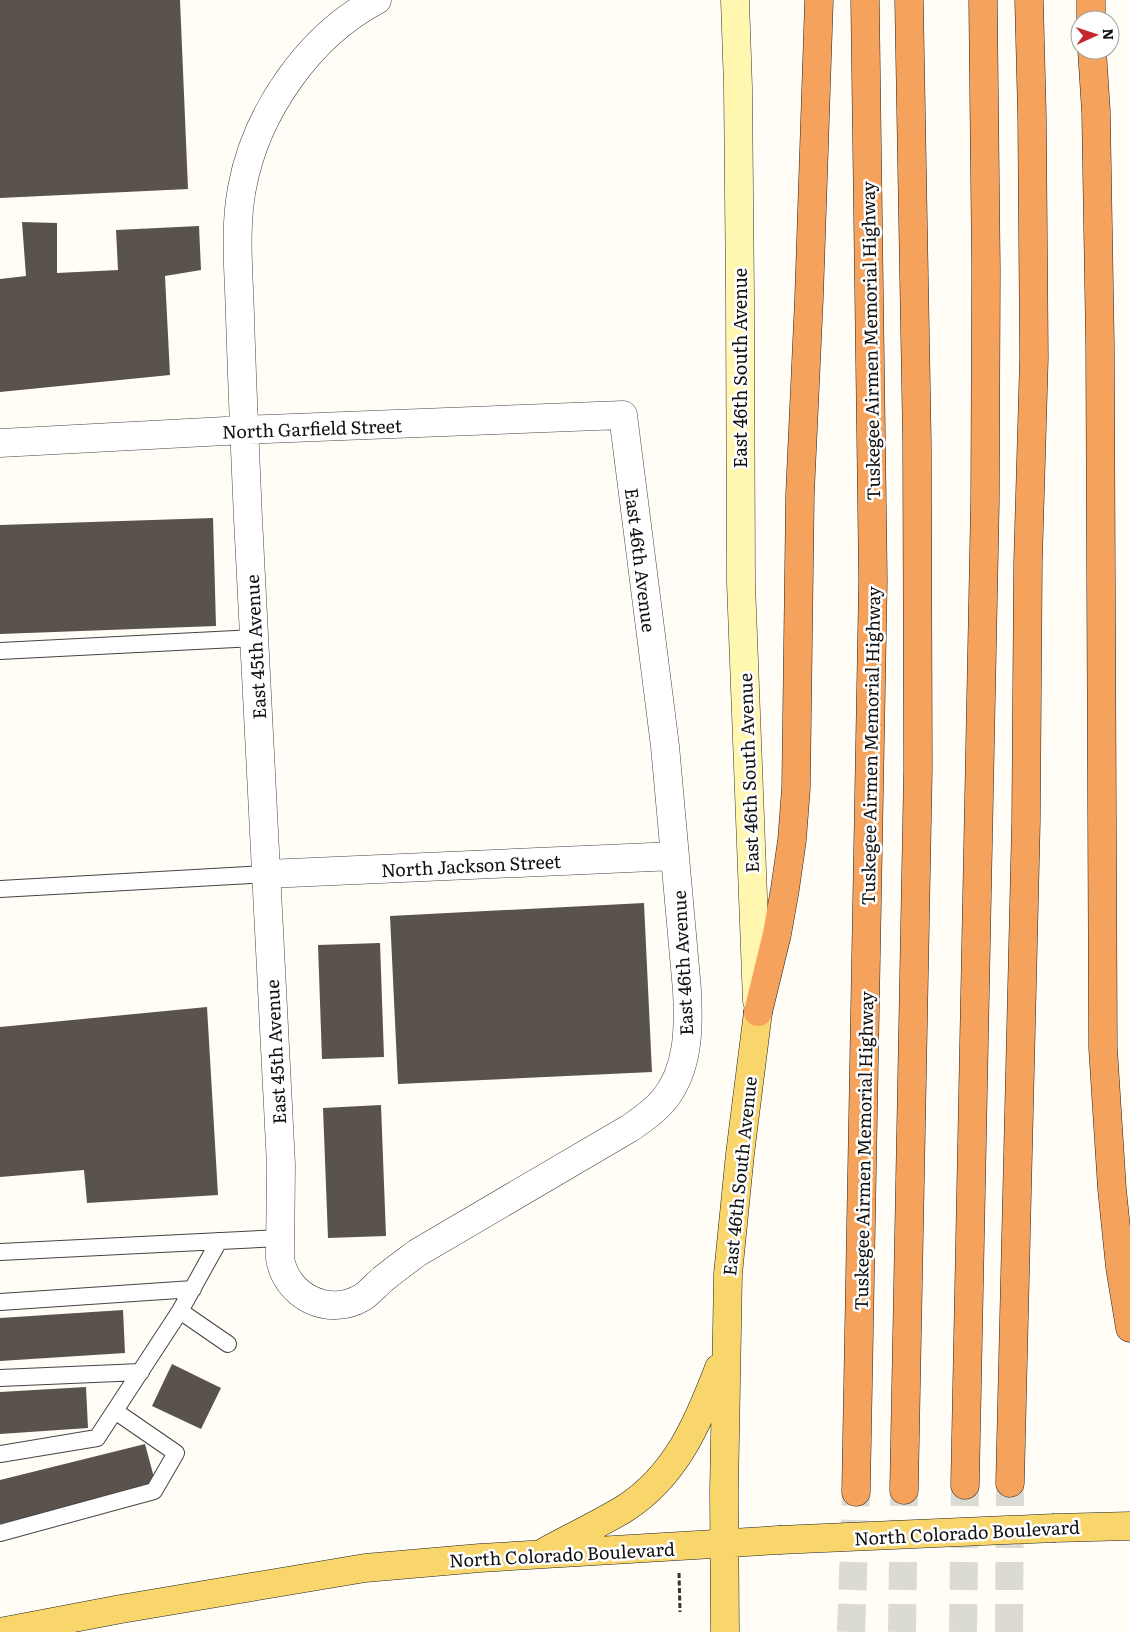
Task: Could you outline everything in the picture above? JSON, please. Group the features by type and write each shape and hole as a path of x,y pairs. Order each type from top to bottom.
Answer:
{"highway":[{"path":"758,1012 777,934 785,889 792,840 796,788 800,494 810,298 819,0"},
{"name":"Tuskegee Airmen Memorial Highway","path":"856,1492 873,580 865,0"},
{"path":"904,1490 918,769 917,443 909,0"},
{"path":"966,1485 985,491 986,270 983,0"},
{"path":"1010,1483 1026,821 1028,562 1034,358 1029,0"},
{"path":"1093,60 1096,112 1100,344 1103,1048 1112,1189 1120,1267 1130,1328"}],"main road":[{"name":"East 46th South Avenue","path":"725,1632 725,1352 728,1274 732,1216 758,1012 740,583 740,296 738,87 735,0"},
{"path":"538,1555 624,1509 652,1487 666,1473 682,1451 699,1418 725,1352"},
{"name":"North Colorado Boulevard","path":"0,1632 131,1607 365,1568 480,1558 724,1543 1130,1526"}],"street":[{"name":"East 45th Avenue","path":"280,1248 280,1155 244,430 238,249 239,212 242,187 258,136 272,107 309,53 344,20 377,0"},
{"name":"North Garfield Street","path":"0,442 623,415"},
{"name":"East 46th Avenue","path":"280,1248 282,1270 287,1280 305,1298 317,1303 352,1302 367,1294 398,1266 417,1254 648,1116 663,1101 674,1083 686,1046 688,1023 687,990 665,746 623,415"},
{"name":"North Jackson Street","path":"266,874 675,856"}],"lane":[{"path":"0,652 255,638"},
{"path":"0,889 266,874"},
{"path":"0,1252 219,1241 280,1248"},
{"path":"0,1454 97,1438 180,1311 219,1241"},
{"path":"0,1302 193,1290"},
{"path":"180,1311 228,1344"},
{"path":"0,1378 140,1372"},
{"path":"0,1533 154,1491 176,1453 115,1411"}],"path":[{"path":"678,1573 680,1612"}],"building":[{"path":"0,0 180,0 188,189 0,198"},
{"path":"22,222 57,223 57,273 118,270 116,230 199,226 201,270 165,276 170,375 0,392 0,279 26,276"},
{"path":"213,518 216,626 0,634 0,525"},
{"path":"644,903 652,1072 398,1084 390,916"},
{"path":"380,943 384,1057 322,1059 318,945"},
{"path":"207,1007 218,1195 87,1203 84,1170 0,1177 0,1027"},
{"path":"381,1105 386,1236 328,1238 323,1108"},
{"path":"123,1310 125,1353 0,1361 0,1318"},
{"path":"172,1364 221,1388 201,1429 152,1406"},
{"path":"86,1387 88,1428 0,1434 0,1392"},
{"path":"145,1444 156,1485 0,1524 0,1480"}],"tunnel":[{"path":"1009,1632 1010,1483"},
{"path":"963,1632 965,1485"},
{"path":"902,1632 904,1490"},
{"path":"851,1632 856,1492"}]}
